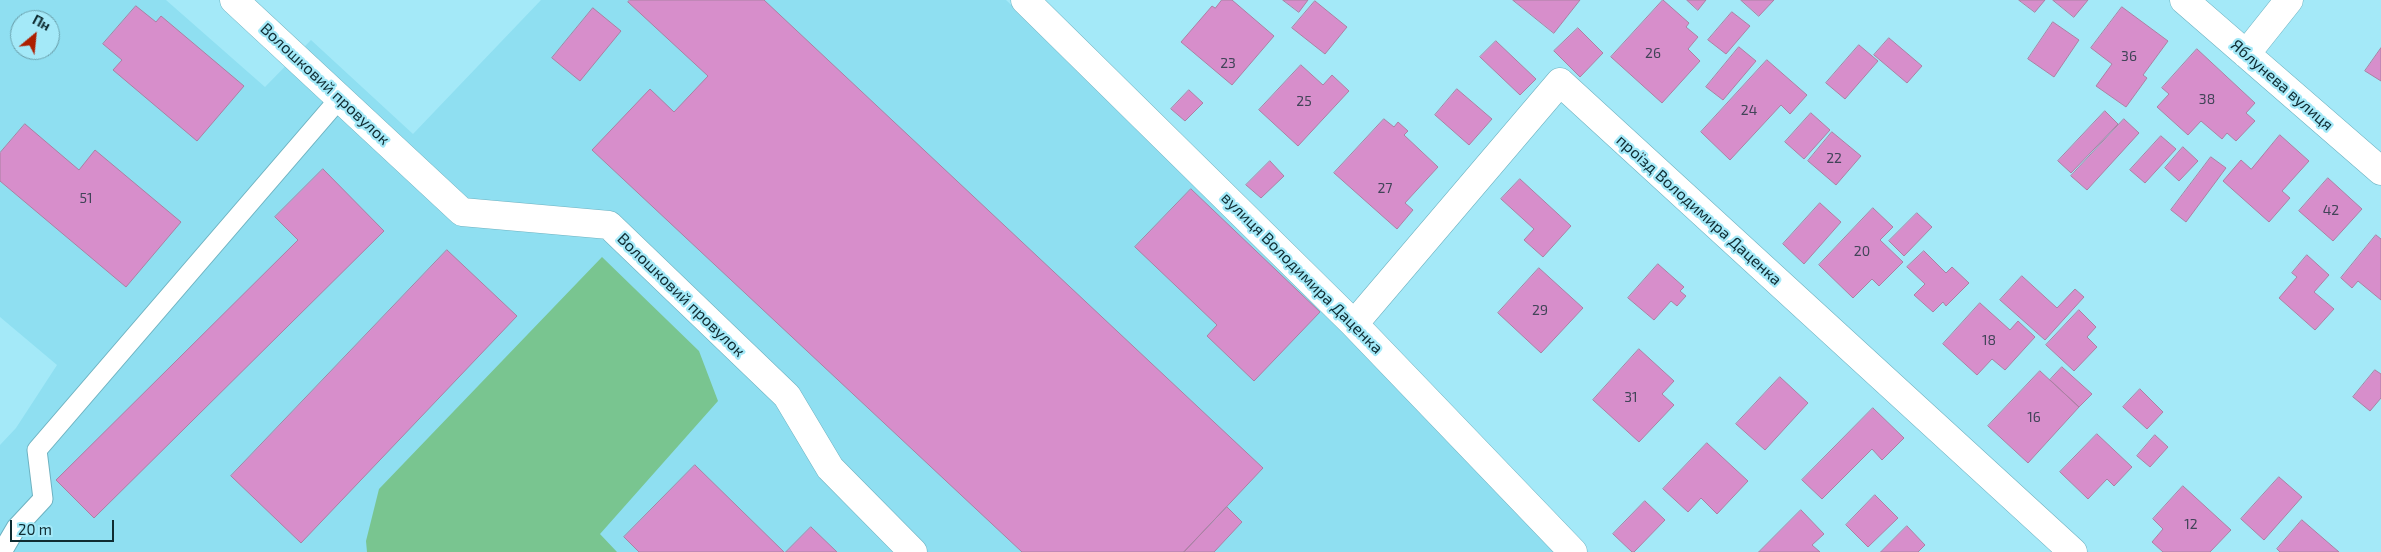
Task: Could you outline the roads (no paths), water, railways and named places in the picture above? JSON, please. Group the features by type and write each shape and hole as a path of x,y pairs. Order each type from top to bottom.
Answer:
{"street":[{"name":"Волошковий провулок","path":"234,0 462,212 609,225 787,396 830,468 913,552"},
{"name":"вулиця Володимира Даценка","path":"1025,0 1354,324 1573,552"},
{"name":"Яблунева вулиця","path":"2184,0 2381,171"},
{"path":"2246,54 2289,0"},
{"name":"проїзд Володимира Даценка","path":"1354,324 1560,82 2073,552"}],"lane":[{"path":"2,552 16,528 43,499 37,450 340,98"}]}
